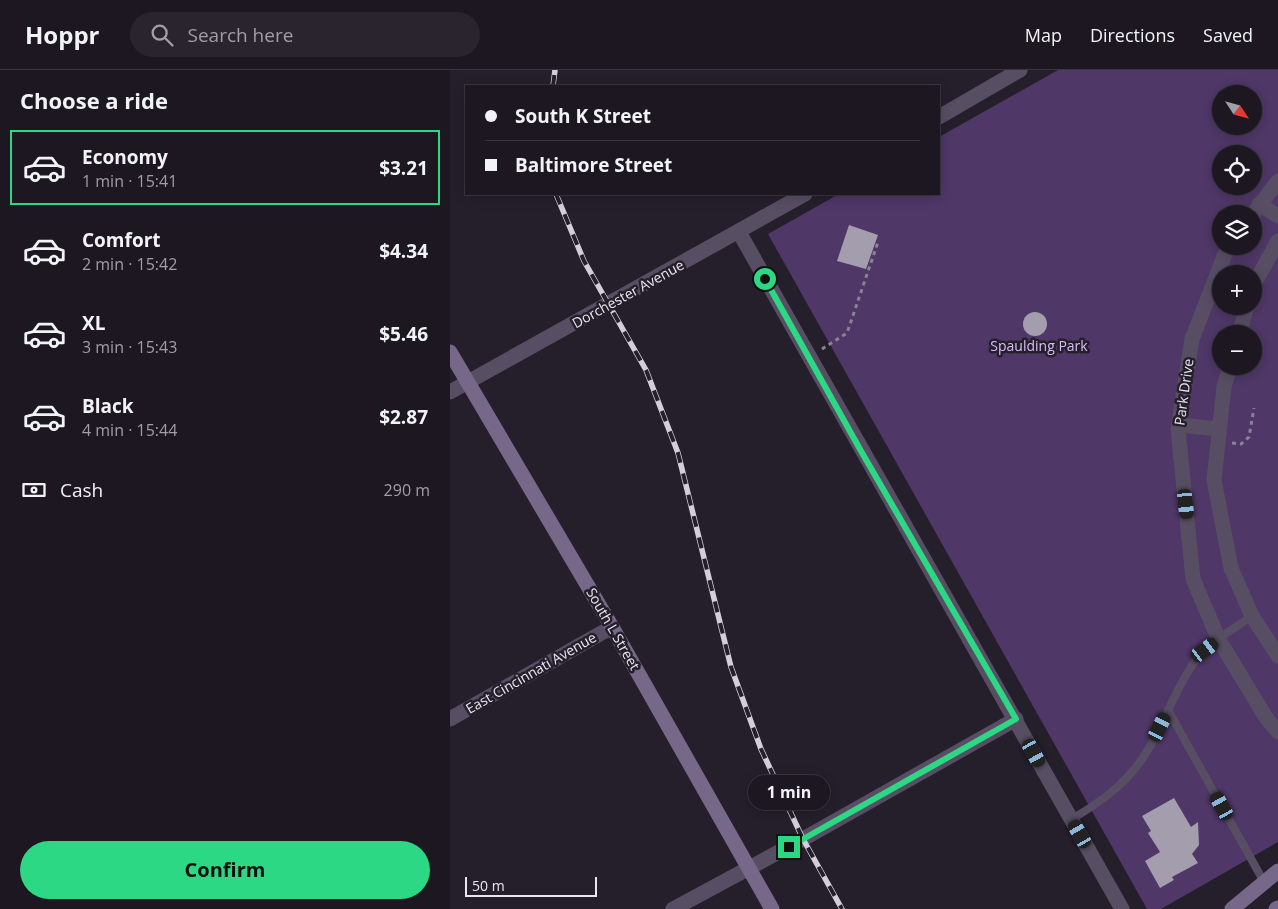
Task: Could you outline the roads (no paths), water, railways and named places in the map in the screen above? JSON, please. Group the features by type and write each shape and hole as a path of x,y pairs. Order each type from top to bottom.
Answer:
{"street":[{"path":"940,116 1020,70"},
{"path":"1259,205 1278,181"},
{"name":"Dorchester Avenue","path":"450,392 803,195"},
{"path":"1262,211 1278,216"},
{"path":"739,232 1122,909"},
{"path":"1262,270 1278,241"},
{"name":"Park Drive","path":"1225,255 1192,339 1179,425 1193,579 1219,640 1266,719 1278,732"},
{"name":"South L Street","path":"450,352 612,627 772,909"},
{"path":"1227,375 1224,387 1214,480 1231,568 1252,616 1278,656"},
{"path":"1179,425 1219,436"},
{"name":"East Cincinnati Avenue","path":"450,719 612,627"},
{"path":"672,909 748,869 1016,719"},
{"path":"1232,909 1278,871"}],"lane":[{"path":"1072,819 1106,798 1122,782 1151,745 1194,663 1205,650 1252,616"},
{"path":"1168,710 1264,882"}],"railway":[{"path":"553,85 555,70"},
{"path":"556,195 584,261 646,370 678,453 731,667 761,749 803,839 842,909"}],"park label":[{"name":"Spaulding Park","path":"1039,346"}]}
